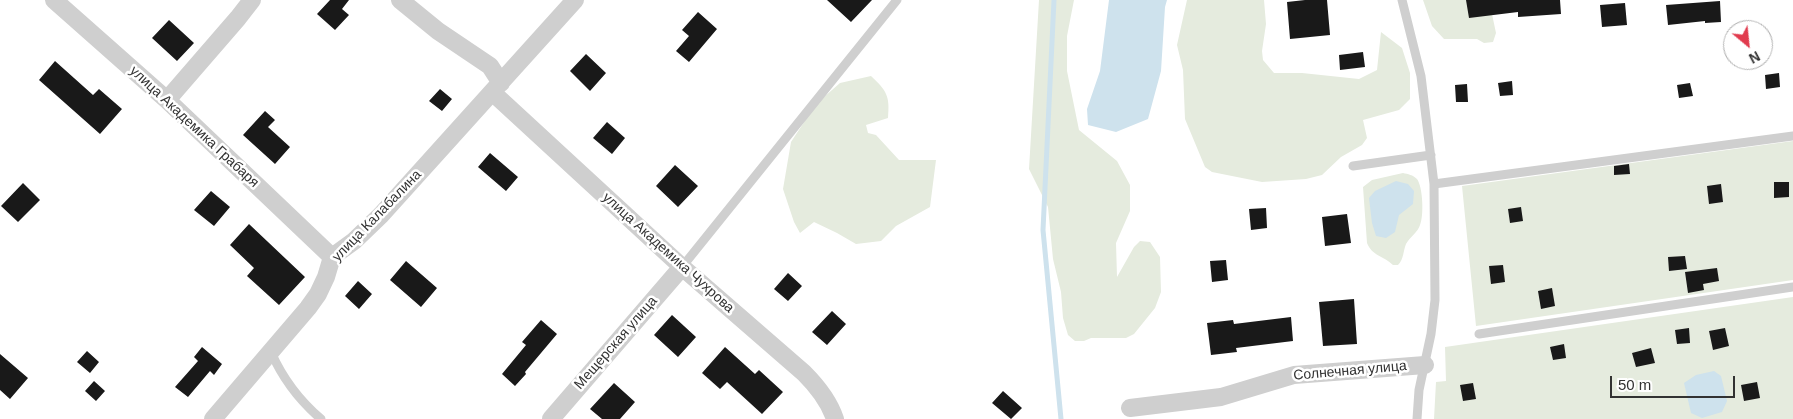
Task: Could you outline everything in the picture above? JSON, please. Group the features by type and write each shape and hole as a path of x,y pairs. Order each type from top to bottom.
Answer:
{"street":[{"name":"улица Академика Грабаря","path":"54,0 167,100 332,258"},
{"path":"167,100 252,0"},
{"name":"улица Академика Чухрова","path":"400,0 438,31 490,66 496,88 682,267 804,373 823,396 835,419"},
{"name":"улица Калабалина","path":"213,419 318,294 332,258 354,241 381,215 575,0"},
{"name":"Мещерская улица","path":"551,419 682,267"},
{"name":"Солнечная улица","path":"1130,408 1221,397 1294,374 1425,365"}],"lane":[{"path":"682,267 897,0"},
{"path":"1402,0 1422,76 1434,184 1435,300 1431,334 1419,390 1417,419"},
{"path":"1434,184 1793,136"},
{"path":"1353,166 1431,155"},
{"path":"1479,334 1793,288"},
{"path":"271,352 296,393 321,419"}],"shaded area":[{"path":"1039,0 1074,0 1067,36 1067,71 1079,130 1117,161 1130,185 1130,211 1116,243 1117,277 1134,247 1140,241 1150,242 1160,257 1161,292 1155,308 1134,334 1126,338 1091,338 1084,341 1075,341 1068,335 1063,318 1061,292 1053,259 1048,207 1029,169"},
{"path":"1187,0 1264,0 1266,24 1262,51 1263,60 1274,73 1302,73 1359,79 1377,70 1381,32 1402,48 1410,73 1410,99 1399,110 1363,120 1367,138 1362,145 1341,157 1322,175 1306,179 1262,182 1212,172 1205,167 1185,119 1183,70 1177,45"},
{"path":"1423,0 1489,0 1496,33 1493,42 1484,43 1477,39 1444,39 1432,26"},
{"path":"871,76 886,94 888,99 888,118 866,125 868,133 876,135 899,160 936,160 930,207 896,226 881,241 856,244 814,222 800,233 794,222 783,189 791,142 816,104 840,83"},
{"path":"1793,141 1793,280 1476,326 1462,186"},
{"path":"1403,173 1414,177 1419,183 1422,195 1422,215 1419,228 1406,244 1400,263 1393,265 1372,251 1367,243 1363,187 1372,180"},
{"path":"1793,297 1793,419 1434,419 1436,382 1446,381 1445,347"}],"water":[{"path":"1109,0 1167,0 1161,71 1148,119 1116,132 1088,125 1087,109 1100,71"},
{"path":"1396,181 1408,184 1414,191 1413,204 1399,215 1395,232 1386,238 1376,236 1372,223 1369,198 1375,191"},
{"path":"1714,371 1721,376 1727,401 1722,412 1702,418 1691,413 1684,383 1696,375"}],"building":[{"path":"330,0 349,0 342,9 349,15 335,30 317,14"},
{"path":"827,0 872,0 851,22"},
{"path":"1327,0 1330,35 1290,39 1287,2"},
{"path":"1466,0 1560,0 1561,14 1518,17 1518,12 1469,18"},
{"path":"1720,1 1721,22 1705,23 1705,21 1668,25 1666,5"},
{"path":"1625,3 1627,25 1602,27 1600,5"},
{"path":"698,12 717,29 689,62 676,51 689,36 682,30"},
{"path":"169,20 194,43 177,61 152,38"},
{"path":"1363,52 1365,67 1340,70 1339,55"},
{"path":"586,54 606,73 590,91 570,71"},
{"path":"55,61 93,95 99,89 122,109 100,134 39,80"},
{"path":"1779,73 1780,87 1766,89 1765,75"},
{"path":"1512,81 1513,95 1500,96 1498,83"},
{"path":"1690,83 1693,96 1679,98 1677,85"},
{"path":"1467,84 1468,102 1456,102 1455,85"},
{"path":"440,89 452,99 442,111 429,101"},
{"path":"265,111 275,120 268,127 290,147 275,164 243,135"},
{"path":"607,122 625,138 612,154 593,138"},
{"path":"490,153 518,177 506,191 478,167"},
{"path":"1629,164 1630,174 1614,175 1614,166"},
{"path":"675,165 698,186 678,207 656,186"},
{"path":"1774,182 1789,182 1789,197 1774,198"},
{"path":"23,183 40,200 18,222 1,206"},
{"path":"1721,184 1723,202 1709,204 1707,186"},
{"path":"211,191 230,207 214,226 194,210"},
{"path":"1521,207 1523,221 1510,223 1508,209"},
{"path":"1266,208 1267,228 1251,230 1249,209"},
{"path":"1347,214 1351,243 1325,246 1322,217"},
{"path":"249,224 305,277 279,305 247,276 254,268 230,245"},
{"path":"1685,256 1687,269 1669,271 1668,257"},
{"path":"1226,260 1228,280 1212,282 1210,261"},
{"path":"406,261 437,288 421,307 390,280"},
{"path":"1503,265 1505,282 1491,284 1489,266"},
{"path":"1717,268 1719,281 1703,284 1704,290 1688,293 1685,272"},
{"path":"788,273 802,286 788,301 774,289"},
{"path":"358,281 372,294 359,309 345,296"},
{"path":"1552,288 1555,306 1541,309 1538,291"},
{"path":"1354,299 1357,344 1323,346 1319,302"},
{"path":"832,311 846,324 827,345 812,332"},
{"path":"672,315 696,337 678,357 654,335"},
{"path":"1291,317 1293,341 1236,348 1237,352 1211,355 1207,323 1233,320 1234,324"},
{"path":"541,320 557,334 515,386 502,374 526,345 522,342"},
{"path":"1689,328 1690,343 1677,344 1675,330"},
{"path":"1725,328 1729,346 1713,350 1709,331"},
{"path":"1564,344 1566,358 1553,360 1550,347"},
{"path":"202,347 222,364 214,375 210,371 188,397 175,387 198,361 194,357"},
{"path":"725,347 755,374 759,370 783,392 762,414 727,382 720,389 702,373"},
{"path":"1651,348 1655,363 1636,367 1632,353"},
{"path":"87,351 99,362 90,373 77,362"},
{"path":"0,354 28,378 10,399 0,390"},
{"path":"94,381 105,391 96,401 85,391"},
{"path":"1757,382 1760,398 1744,401 1741,385"},
{"path":"614,383 635,402 620,419 602,419 590,409"},
{"path":"1473,383 1476,399 1463,401 1460,385"},
{"path":"1003,391 1022,408 1011,419 992,403"}],"waterway":[{"path":"1054,0 1043,230 1061,419"}]}
